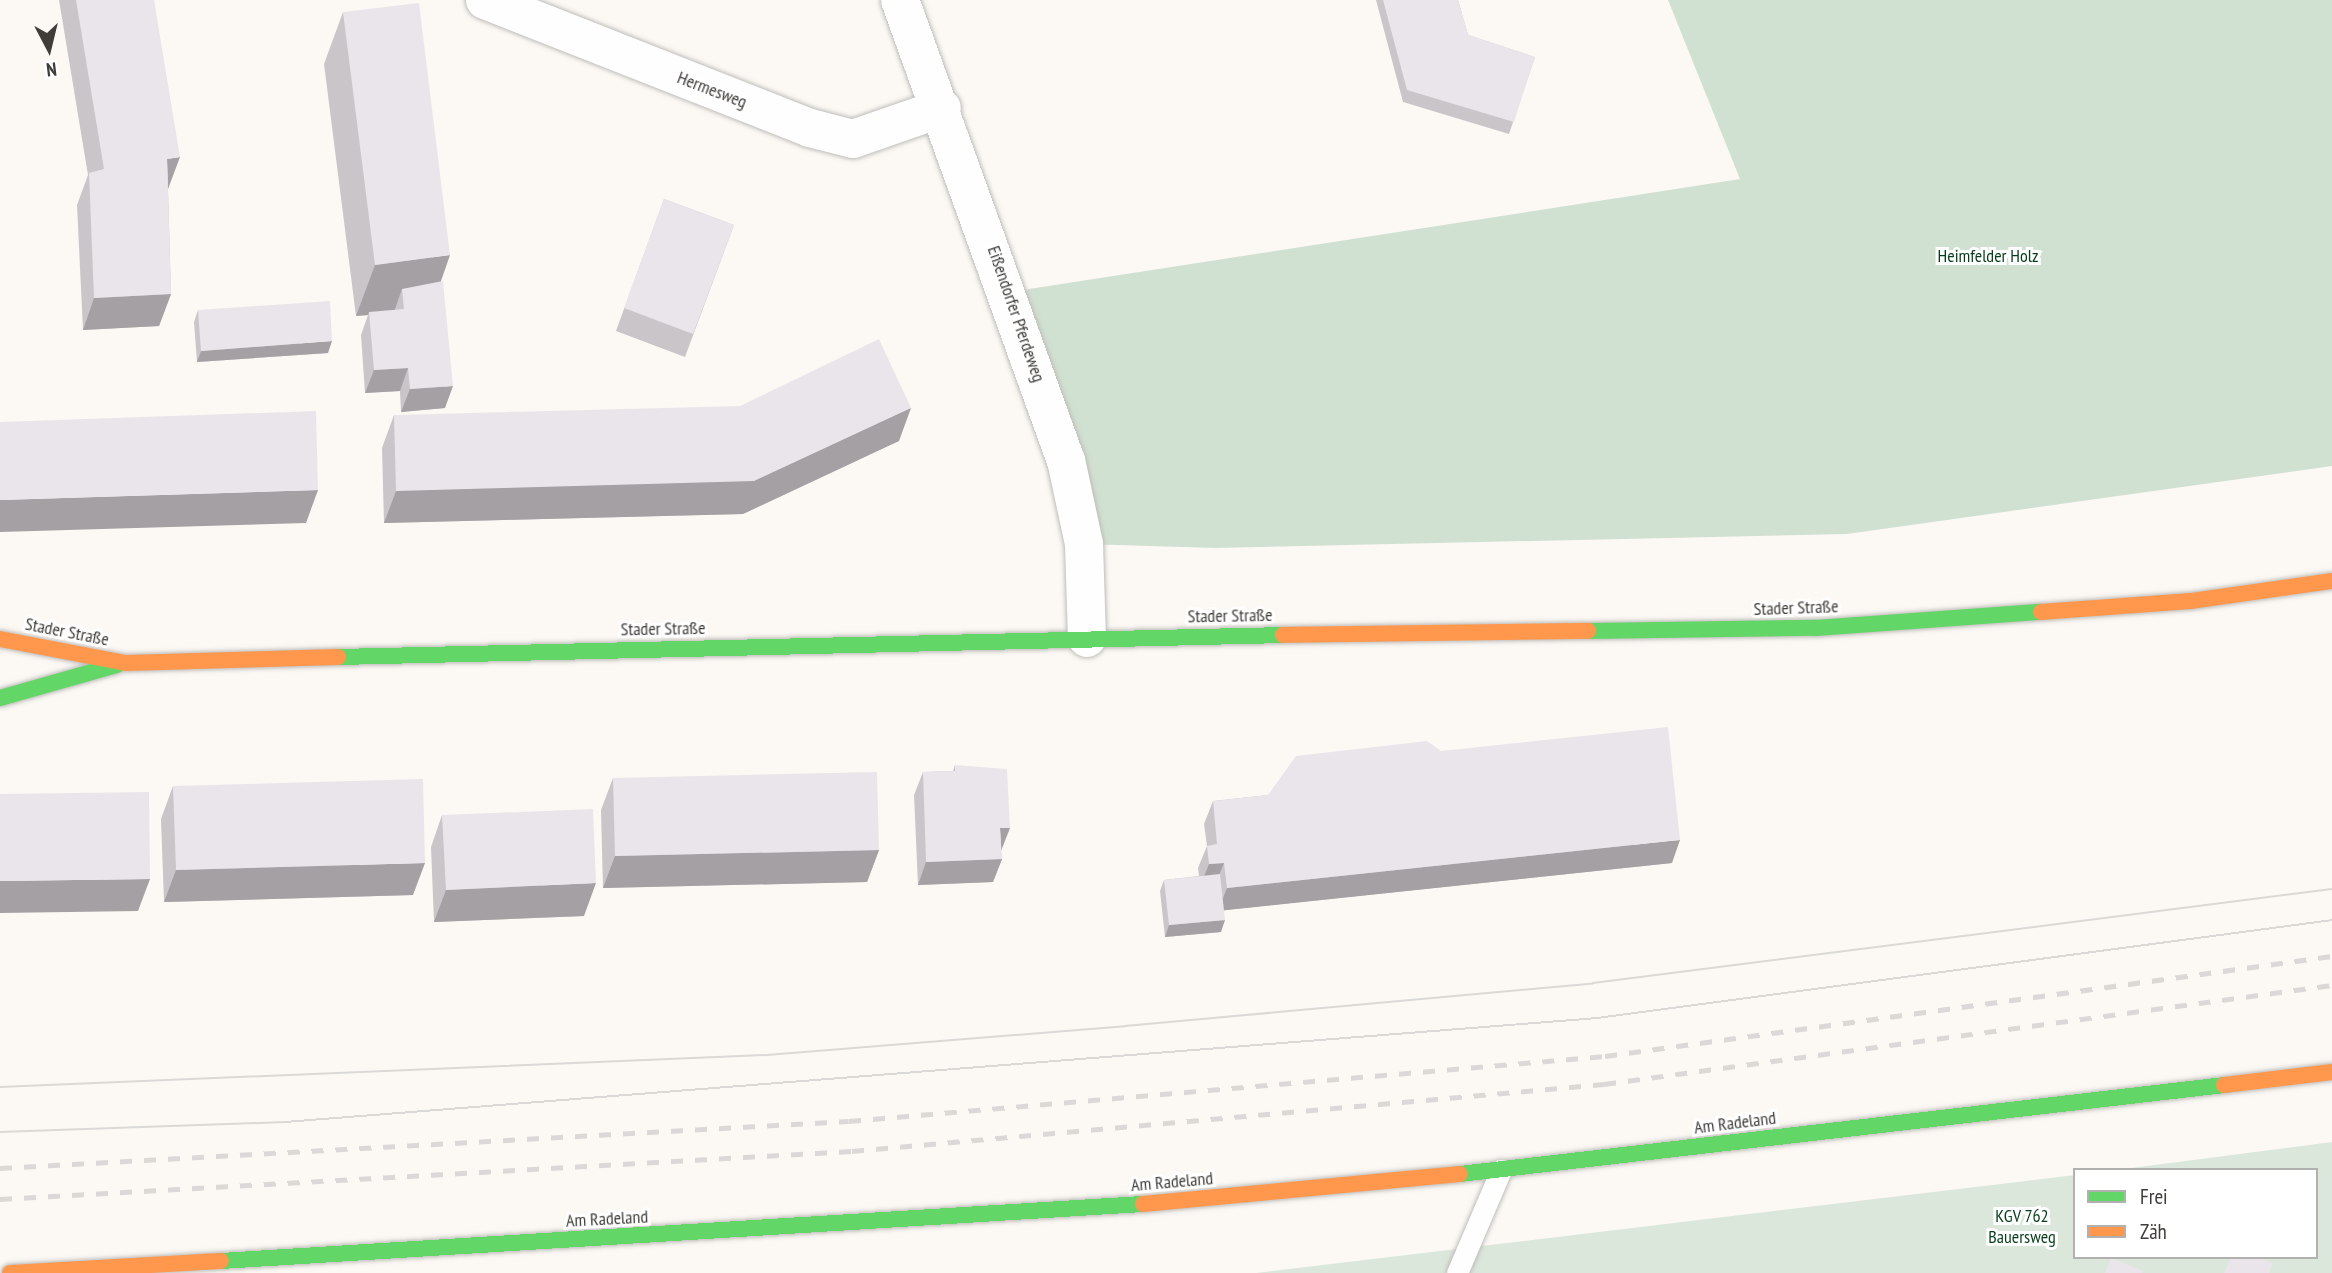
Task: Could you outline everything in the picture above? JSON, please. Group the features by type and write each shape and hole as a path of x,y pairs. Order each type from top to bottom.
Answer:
{"main road":[{"name":"Stader Straße","path":"0,639 126,663 1087,638 1816,628 2191,601 2332,581"},
{"name":"Stader Straße","path":"0,698 126,663"},
{"name":"Am Radeland","path":"10,1273 1035,1214 1501,1170 2332,1072"}],"street":[{"name":"Hermesweg","path":"485,0 810,128 853,139 943,108"},
{"name":"Eißendorfer Pferdeweg","path":"900,0 943,108 1079,508 1087,638"}],"lane":[{"path":"1457,1273 1501,1170"}],"green space":[{"name":"Heimfelder Holz","path":"1668,0 2332,0 2332,466 1847,534 1215,548 1084,544 1010,292 1740,179"},
{"name":"KGV 762 Bauersweg","path":"2332,1142 2332,1273 1256,1273 2073,1175 2073,1259 2318,1259 2318,1168 2131,1168"}],"building":[{"path":"76,0 154,0 180,157 167,159 171,294 94,298 89,173 104,169"},
{"path":"1383,0 1458,0 1468,35 1535,57 1514,122 1407,90"},
{"path":"419,3 450,255 375,265 343,12"},
{"path":"664,199 734,225 693,334 624,308"},
{"path":"443,281 453,386 410,389 408,368 374,370 369,312 404,309 402,289"},
{"path":"330,301 332,341 201,351 198,310"},
{"path":"879,339 911,408 754,481 396,491 394,415 740,406"},
{"path":"316,411 318,490 0,500 0,422"},
{"path":"1668,727 1680,840 1227,888 1224,863 1209,864 1207,846 1217,844 1213,801 1268,795 1296,756 1427,741 1441,751"},
{"path":"955,765 1007,769 1010,828 1000,828 1002,859 926,862 923,772 955,771"},
{"path":"877,772 879,850 615,856 613,778"},
{"path":"423,779 425,863 176,870 173,786"},
{"path":"149,792 150,879 0,881 0,794"},
{"path":"593,809 596,883 446,890 442,815"},
{"path":"1220,874 1225,920 1169,925 1164,880"},
{"path":"2111,1259 2143,1271 2142,1273 2105,1273"},
{"path":"2230,1259 2262,1259 2273,1263 2269,1273 2224,1273"}],"tram line":[{"path":"0,1087 767,1055 1125,1026 1593,983 2332,889"},
{"path":"0,1132 285,1122 1597,1018 2332,920"}],"railway":[{"path":"0,1168 849,1121 1605,1056 2332,956"},
{"path":"0,1199 852,1151 1604,1084 2332,985"}],"traffic: fast":[{"path":"1588,631 1816,628 2041,612"},
{"path":"338,657 1283,635"},
{"path":"0,698 117,665"},
{"path":"1460,1174 2224,1085"},
{"path":"221,1261 1143,1204"}],"traffic: slow":[{"path":"2041,612 2191,601 2332,581"},
{"path":"1283,635 1588,631"},
{"path":"0,639 126,663 338,657"},
{"path":"2224,1085 2332,1072"},
{"path":"1143,1204 1460,1174"},
{"path":"10,1273 221,1261"}]}
